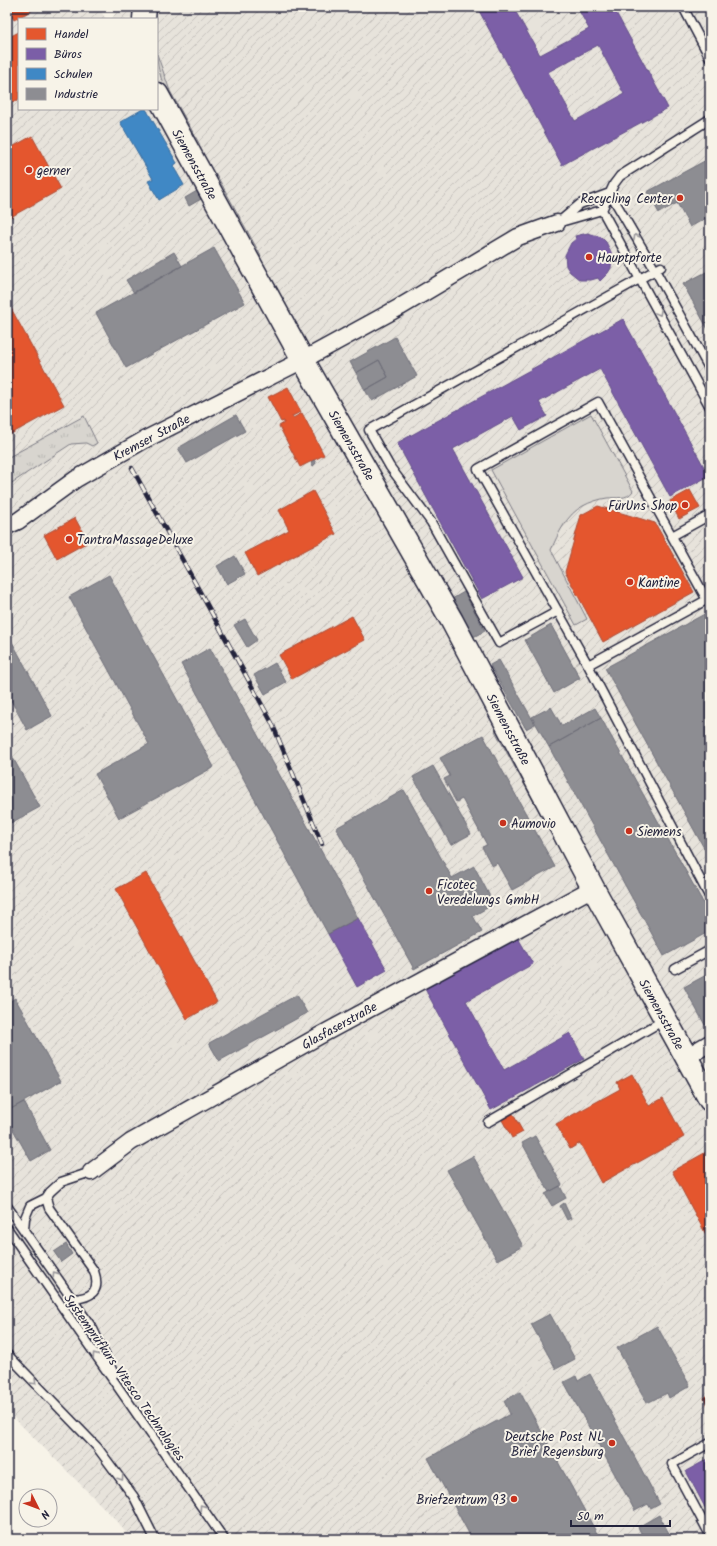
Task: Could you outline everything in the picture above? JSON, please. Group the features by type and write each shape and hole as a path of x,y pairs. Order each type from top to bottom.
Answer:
{"street":[{"path":"144,18 145,7"},
{"name":"Siemensstraße","path":"158,96 303,360 452,622 593,888 710,1100"},
{"path":"303,360 400,307 518,237 557,223"},
{"name":"Kremser Straße","path":"7,526 18,521 76,479 144,440 303,360"},
{"name":"Glasfaserstraße","path":"91,1172 114,1153 138,1138 364,1012 593,888"},
{"path":"686,1057 710,1043"}],"lane":[{"path":"682,7 710,58"},
{"path":"557,223 602,210 620,176 710,119"},
{"path":"557,223 580,204 610,193"},
{"path":"610,193 658,269 710,370"},
{"path":"602,210 710,407"},
{"path":"558,611 499,643 431,522 390,467 369,430 658,269"},
{"path":"588,665 709,599 672,536 598,402 478,469 588,665 710,898"},
{"path":"672,536 710,515"},
{"path":"675,969 710,950"},
{"path":"488,1122 665,1019"},
{"path":"24,1230 25,1218 30,1206 46,1198 61,1182 91,1172"},
{"path":"46,1198 49,1208 94,1271 97,1280 96,1288 91,1294 84,1298 72,1299"},
{"path":"7,1206 93,1329 122,1393"},
{"name":"Systemprüfkurs Vitesco Technologies","path":"7,1228 224,1539"},
{"path":"7,1354 97,1446 134,1498 154,1539"},
{"path":"710,1443 672,1464 710,1535"}],"shaded area":[{"path":"7,7 98,7 105,18 18,18 18,110 158,110 158,18 113,18 119,7 710,7 710,1539 130,1539 118,1522 7,1411"}],"green space":[{"path":"158,57 170,91 200,145 197,146 171,102 161,78 158,66"},
{"path":"216,174 261,256 259,258 213,175"},
{"path":"591,414 633,491 628,496 598,500 577,510 564,525 551,550 587,619 576,625 491,470"},
{"path":"84,416 97,443 92,446 86,443 71,444 7,486 7,458"},
{"path":"499,729 550,825 547,826 495,731"}],"building: Handel":[{"path":"7,7 38,7 14,20"},
{"path":"18,32 18,100 13,102 7,90 7,38"},
{"name":"gerner","path":"32,136 61,189 7,219 7,150"},
{"path":"7,301 64,405 7,436"},
{"path":"288,387 301,412 292,416 293,418 302,413 324,455 300,467 279,426 284,423 284,421 281,422 268,397"},
{"name":"FürUns Shop","path":"690,490 700,508 679,519 670,501"},
{"path":"313,491 336,534 257,576 245,553 289,530 279,510"},
{"name":"Kantine","path":"598,506 655,523 694,592 603,642 565,572 581,515"},
{"path":"75,518 88,542 57,559 44,535"},
{"path":"352,616 365,640 292,679 279,655"},
{"path":"146,873 217,1002 187,1019 116,889"},
{"path":"632,1074 649,1106 663,1098 684,1137 601,1183 580,1143 570,1149 556,1124 620,1089 617,1082"},
{"path":"513,1114 523,1132 512,1138 502,1120"},
{"path":"710,1150 710,1242 672,1171"},
{"path":"710,1394 710,1409 704,1398"}],"building: Büros":[{"path":"477,7 513,7 540,55 589,29 577,7 613,7 668,108 562,165","holes":["598,45 624,94 575,121 548,72"]},
{"name":"Hauptpforte","path":"588,233 601,237 606,242 612,254 611,268 600,281 598,278 591,280 580,280 570,272 566,266 565,255 571,243 576,239 575,236"},
{"path":"623,319 709,476 670,497 600,369 539,402 547,416 521,430 513,416 453,449 523,577 482,599 397,443"},
{"path":"358,918 387,970 357,987 328,934"},
{"path":"518,938 533,964 466,1001 504,1070 570,1033 584,1059 491,1110 425,989"},
{"path":"710,1458 710,1517 686,1471"}],"building: Schulen":[{"path":"141,110 147,110 177,163 173,166 184,185 159,200 148,181 153,179 120,122"}],"building: Industrie":[{"name":"Recycling Center","path":"710,158 710,216 690,227 677,203 659,213 647,192"},
{"path":"197,191 201,199 189,206 185,198"},
{"path":"214,248 245,303 126,368 96,313"},
{"path":"174,252 182,266 134,293 126,280"},
{"path":"710,270 710,333 683,284"},
{"path":"395,337 417,376 372,401 365,390 388,377 379,360 356,373 350,362"},
{"path":"379,360 388,377 365,390 356,373"},
{"path":"236,415 245,431 187,463 178,448"},
{"path":"314,460 316,463 313,466 311,462"},
{"path":"235,556 245,574 227,584 217,566"},
{"path":"109,575 214,767 119,818 95,774 149,744 69,597"},
{"path":"464,592 485,631 473,637 452,599"},
{"name":"Siemens","path":"710,611 710,859 605,668"},
{"path":"245,619 257,640 247,647 234,625"},
{"path":"551,625 580,678 554,693 525,640"},
{"path":"11,640 52,716 27,730 7,693 7,643"},
{"path":"210,648 358,918 328,934 181,664"},
{"path":"499,660 535,724 526,729 490,665"},
{"path":"275,663 286,682 265,694 254,675"},
{"path":"551,707 562,726 595,708 601,718 549,747 532,717"},
{"name":"Siemens","path":"601,718 710,915 710,931 664,956 549,747"},
{"name":"Aumovio","path":"483,735 555,867 512,890 497,863 492,866 482,847 487,845 462,799 456,802 444,779 450,776 440,758"},
{"path":"7,747 40,807 7,825"},
{"path":"433,766 471,834 451,845 413,777"},
{"name":"Ficotec Veredelungs GmbH","path":"404,790 452,878 474,866 494,904 473,916 482,932 414,969 336,828"},
{"path":"710,973 710,1023 705,1025 684,987"},
{"path":"297,995 307,1013 219,1061 209,1043"},
{"path":"15,998 61,1081 7,1111 7,1003"},
{"path":"24,1102 50,1150 31,1161 7,1119 7,1111"},
{"path":"535,1136 562,1185 549,1192 522,1143"},
{"path":"473,1156 523,1246 497,1260 447,1170"},
{"path":"560,1186 566,1198 552,1206 545,1194"},
{"path":"564,1203 571,1218 567,1220 560,1206"},
{"path":"66,1244 72,1254 61,1262 54,1252"},
{"path":"550,1314 575,1359 556,1369 531,1324"},
{"path":"657,1326 690,1386 669,1398 667,1393 647,1403 617,1348"},
{"name":"Deutsche Post NL Brief Regensburg","path":"590,1374 660,1504 651,1509 648,1504 635,1511 564,1382 576,1376 578,1381"},
{"name":"Briefzentrum 93","path":"520,1392 600,1539 472,1539 428,1458 510,1414 504,1401"},
{"path":"659,1515 672,1539 644,1539 638,1527"}],"railway":[{"path":"132,468 272,723 322,844"}],"place":[{"name":"gerner","path":"29,170"},
{"name":"Recycling Center","path":"680,198"},
{"name":"Hauptpforte","path":"589,257"},
{"name":"FürUns Shop","path":"685,505"},
{"name":"TantraMassageDeluxe","path":"69,539"},
{"name":"Kantine","path":"630,582"},
{"name":"Aumovio","path":"503,823"},
{"name":"Siemens","path":"629,831"},
{"name":"Ficotec Veredelungs GmbH","path":"429,891"},
{"name":"Deutsche Post NL Brief Regensburg","path":"612,1443"},
{"name":"Briefzentrum 93","path":"514,1499"}]}
